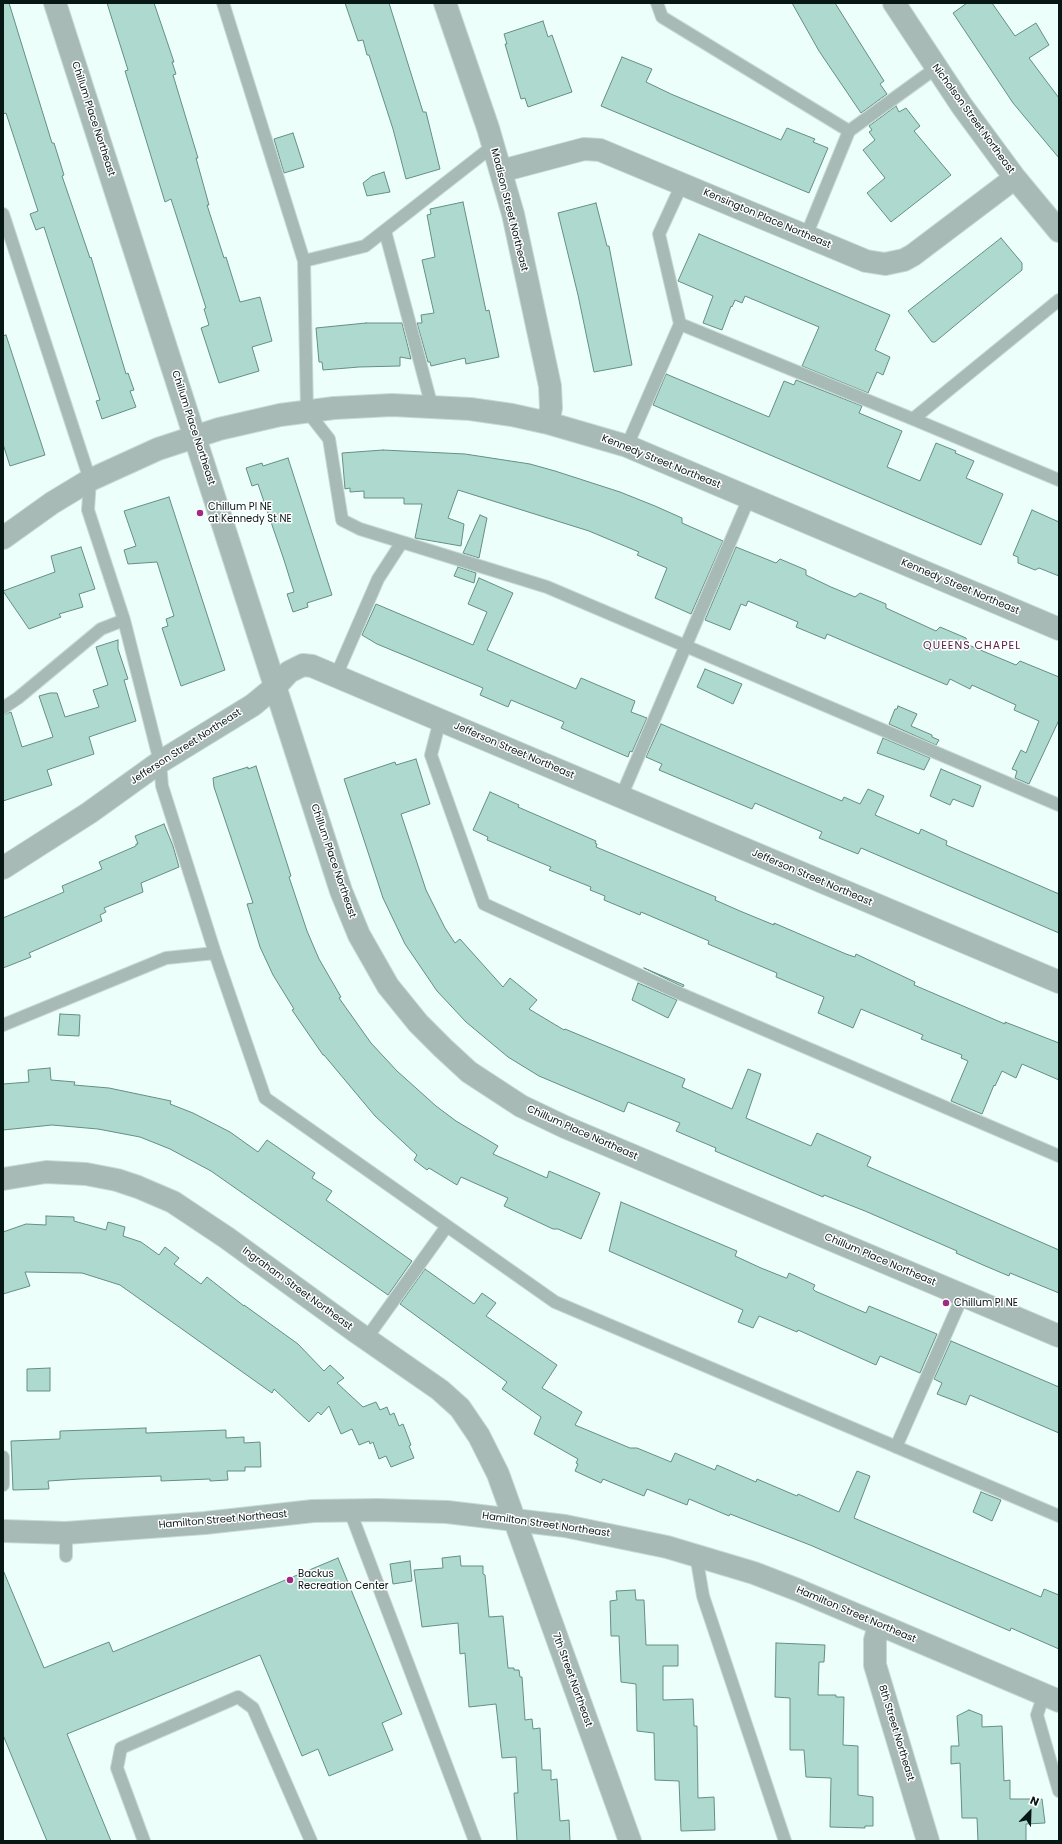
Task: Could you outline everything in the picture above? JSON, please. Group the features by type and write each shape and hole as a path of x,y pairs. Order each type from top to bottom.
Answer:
{"street":[{"name":"Chillum Place Northeast","path":"55,3 196,436 341,891 359,934 388,986 443,1048 464,1067 489,1087 543,1118 1059,1336"},
{"name":"Madison Street Northeast","path":"445,3 493,146 513,214 550,386 551,408 548,423"},
{"name":"Nicholson Street Northeast","path":"894,3 936,68 1015,178 1059,231"},
{"name":"Kensington Place Northeast","path":"501,171 544,159 592,149 607,152 866,261 885,264 913,255 1015,178"},
{"name":"Kennedy Street Northeast","path":"3,538 52,503 90,480 158,449 196,436 253,421 307,411 361,406 432,407 491,412 548,423 627,446 1059,630"},
{"name":"Jefferson Street Northeast","path":"3,868 89,813 160,762 253,705 276,686 289,672 303,665 312,666 336,676 1059,982"},
{"name":"Ingraham Street Northeast","path":"3,1179 46,1172 86,1174 117,1180 152,1192 180,1206 440,1390 464,1414 486,1448 498,1474 514,1520"},
{"name":"Hamilton Street Northeast","path":"3,1531 66,1532 205,1523 314,1511 406,1510 447,1512 594,1531 638,1540 696,1555 754,1574 1052,1697"},
{"name":"7th Street Northeast","path":"514,1520 630,1841"},
{"name":"8th Street Northeast","path":"879,1625 875,1640 875,1665 928,1841"}],"lane":[{"path":"223,3 304,261 307,411 329,439 342,520 360,529 547,587 1059,805"},
{"path":"656,3 662,17 849,131"},
{"path":"806,236 849,131 936,68"},
{"path":"304,261 365,246 493,146"},
{"path":"627,446 680,324 659,234 682,184"},
{"path":"3,214 90,480 88,510 124,620 160,762 162,786 215,953 265,1098 555,1302 1059,1516"},
{"path":"385,231 432,407"},
{"path":"913,419 1059,300"},
{"path":"680,324 1059,480"},
{"path":"621,797 749,498"},
{"path":"336,676 378,579 402,542"},
{"path":"3,708 18,698 101,629 124,620"},
{"path":"440,720 431,755 484,904 681,994 1059,1156"},
{"path":"3,1025 166,958 215,953"},
{"path":"366,1339 446,1226"},
{"path":"896,1447 963,1295"},
{"path":"3,1457 3,1486"},
{"path":"350,1511 475,1841"},
{"path":"66,1532 66,1556"},
{"path":"696,1555 703,1596 785,1841"},
{"path":"144,1841 117,1768 121,1748 238,1696 253,1708 311,1841"},
{"path":"1052,1697 1037,1715 1059,1791"}],"building":[{"path":"3,3 9,3 52,143 54,143 64,175 62,176 90,258 91,257 126,374 128,373 134,390 130,391 136,407 102,419 96,401 100,400 44,227 36,230 30,214 38,211 6,113 3,114"},
{"path":"107,3 154,3 174,62 172,62 176,74 173,75 198,158 196,158 209,205 207,205 224,258 226,257 240,302 260,297 272,341 252,347 259,371 219,383 201,328 209,325 204,309 206,308 171,199 165,202 125,71 128,70"},
{"path":"345,3 389,3 423,112 426,112 440,169 406,179 393,129 369,55 367,55 363,40 358,41"},
{"path":"792,3 835,3 884,81 880,84 887,94 861,113 819,51"},
{"path":"967,3 992,3 1015,36 1036,23 1049,45 1029,58 1059,98 1059,158 1013,103 953,13"},
{"path":"543,21 548,37 552,35 572,92 528,107 525,98 521,99 505,44 507,44 504,34"},
{"path":"622,57 652,69 646,82 671,94 781,140 787,128 815,139 813,142 828,148 809,193 601,106"},
{"path":"896,106 899,112 906,108 920,126 914,131 951,175 891,222 867,193 885,178 863,150 875,140 869,132 872,130 869,126"},
{"path":"293,133 304,167 284,173 274,139"},
{"path":"384,172 390,192 367,196 363,183 372,176"},
{"path":"463,202 486,311 489,310 499,357 466,364 465,358 431,366 430,362 428,362 417,323 422,323 421,315 434,313 422,260 435,257 427,215 431,214 430,209"},
{"path":"596,203 607,246 609,246 632,365 594,372 578,295 558,213"},
{"path":"699,234 890,315 875,350 890,357 883,375 877,372 868,393 802,366 819,327 745,296 742,303 735,300 732,307 731,306 722,330 703,323 713,296 678,281"},
{"path":"1001,238 1022,263 1022,270 935,342 932,342 908,311"},
{"path":"366,323 402,323 411,359 400,357 400,366 323,370 322,362 319,362 316,328"},
{"path":"6,335 45,455 10,466 3,444 3,336"},
{"path":"666,374 769,417 784,381 794,385 796,380 862,406 859,413 902,431 887,467 920,481 936,443 956,451 955,453 974,461 966,478 1003,494 981,545 653,405"},
{"path":"383,450 465,454 530,464 620,492 682,518 682,523 723,541 691,614 655,598 667,568 637,555 639,552 589,531 458,490 448,518 464,524 461,546 415,538 422,504 404,504 404,498 364,498 364,491 350,492 350,488 345,489 342,453"},
{"path":"288,458 332,595 307,603 308,607 293,612 287,594 294,592 284,560 258,484 252,486 246,468 262,463 263,466"},
{"path":"169,497 225,670 181,686 162,628 168,626 166,619 174,616 157,562 128,564 124,550 136,546 124,511"},
{"path":"1032,510 1059,522 1059,576 1039,568 1035,570 1018,563 1018,557 1013,555"},
{"path":"480,515 487,518 479,558 463,553"},
{"path":"81,547 95,589 79,594 83,607 59,614 61,617 29,629 3,591 55,572 51,556"},
{"path":"736,547 776,563 780,559 806,570 806,575 831,587 855,597 860,593 886,604 886,608 936,631 940,627 966,638 966,644 1016,665 1020,661 1059,677 1059,720 1029,784 1015,778 1017,771 1012,769 1021,750 1026,753 1039,721 1014,710 1016,705 972,685 970,689 950,679 947,685 827,634 825,639 796,627 798,622 748,601 746,606 741,604 730,630 705,620"},
{"path":"458,567 476,573 474,583 454,576"},
{"path":"479,578 513,593 487,650 576,689 581,678 635,701 631,712 647,718 632,752 630,751 628,757 561,728 564,722 511,700 508,707 480,695 483,688 377,644 362,635 376,604 473,645 487,612 468,604"},
{"path":"118,640 118,649 128,679 124,680 136,721 89,737 94,754 47,770 52,785 3,801 3,715 11,712 22,747 53,737 39,696 57,693 65,717 99,707 93,690 108,685 96,647"},
{"path":"705,669 742,684 733,704 697,687"},
{"path":"898,706 917,714 911,726 932,735 932,737 939,740 936,745 889,724 895,709 897,709"},
{"path":"661,724 842,801 844,797 860,804 868,789 884,796 875,815 919,834 921,829 947,841 946,845 1059,894 1059,933 861,848 858,854 819,838 822,832 755,803 752,809 659,770 662,764 646,757"},
{"path":"883,738 930,758 924,770 877,753"},
{"path":"416,759 430,804 401,814 426,890 445,928 455,943 460,939 503,987 510,978 537,1000 529,1009 564,1030 565,1029 685,1079 682,1087 732,1109 748,1069 761,1074 746,1118 811,1146 817,1133 871,1157 867,1166 1059,1250 1059,1293 1010,1273 1009,1276 956,1253 957,1251 865,1211 824,1195 823,1197 715,1151 716,1148 676,1131 680,1123 628,1102 624,1112 539,1076 508,1057 466,1022 437,991 405,944 383,898 344,779 395,762 396,765"},
{"path":"256,766 291,876 289,877 307,931 319,959 341,997 339,998 371,1043 397,1071 436,1106 456,1121 498,1146 493,1154 547,1178 549,1171 600,1193 581,1239 558,1229 553,1229 504,1206 508,1198 461,1177 457,1185 429,1168 427,1170 414,1160 417,1155 375,1116 323,1055 292,1010 294,1009 273,975 260,947 247,904 253,903 214,787 213,778"},
{"path":"941,769 981,786 973,807 953,799 950,805 930,796"},
{"path":"490,792 519,805 518,807 596,841 596,847 716,897 715,900 774,925 774,923 846,954 855,957 856,954 915,982 914,985 1005,1024 1005,1022 1059,1043 1059,1080 1022,1064 1016,1078 1002,1071 995,1086 994,1085 982,1114 951,1101 968,1061 961,1058 962,1055 921,1039 923,1035 861,1009 853,1028 818,1013 824,997 776,977 777,973 708,944 709,941 641,912 640,915 604,900 605,896 590,890 591,887 549,870 551,867 487,840 488,837 473,830"},
{"path":"164,824 173,846 179,867 141,883 143,892 104,908 106,912 100,915 102,921 29,953 31,957 3,968 3,918 64,892 62,886 102,869 99,862 136,846 136,844 138,844 135,836"},
{"path":"644,968 684,985 683,987"},
{"path":"638,983 677,1000 668,1018 632,1000"},
{"path":"60,1014 80,1015 79,1036 58,1035"},
{"path":"50,1068 51,1080 75,1082 74,1085 109,1088 171,1101 170,1104 193,1113 230,1132 258,1152 267,1140 315,1173 312,1178 332,1191 326,1200 412,1261 388,1295 211,1171 170,1149 140,1137 98,1129 52,1125 3,1130 3,1084 29,1082 28,1070"},
{"path":"621,1202 737,1251 735,1256 761,1268 786,1278 789,1273 815,1285 813,1289 815,1291 866,1313 869,1306 937,1334 920,1373 880,1356 876,1365 798,1330 797,1332 759,1316 753,1328 738,1322 743,1310 609,1251"},
{"path":"46,1216 74,1217 74,1221 106,1230 108,1222 125,1227 123,1236 141,1242 159,1255 165,1247 179,1258 174,1264 201,1284 207,1277 244,1306 298,1344 324,1371 330,1365 344,1378 337,1383 363,1407 376,1402 380,1410 387,1407 390,1415 394,1413 399,1426 403,1424 414,1458 391,1467 386,1456 379,1459 373,1442 370,1444 369,1441 359,1445 352,1429 341,1434 329,1406 321,1415 318,1412 309,1422 274,1389 272,1393 120,1285 82,1273 25,1272 30,1286 3,1294 3,1232 26,1224 46,1225"},
{"path":"425,1269 474,1304 482,1293 496,1303 486,1316 557,1365 542,1388 582,1412 575,1425 630,1448 637,1448 671,1462 675,1453 715,1470 717,1465 756,1482 757,1479 797,1496 798,1494 839,1512 857,1471 870,1476 854,1518 1041,1597 1044,1589 1059,1595 1059,1649 1011,1628 1010,1631 810,1545 730,1514 729,1516 689,1499 687,1505 647,1489 644,1496 603,1479 601,1483 575,1471 578,1464 576,1463 578,1459 534,1434 541,1417 502,1389 507,1382 400,1304"},
{"path":"951,1341 1059,1387 1059,1433 970,1395 966,1405 937,1394 942,1383 934,1379"},
{"path":"50,1368 50,1391 27,1391 27,1369"},
{"path":"146,1428 146,1433 226,1430 226,1438 244,1437 244,1443 260,1442 261,1467 245,1467 245,1471 227,1471 228,1480 210,1481 210,1479 161,1481 161,1476 80,1479 48,1481 49,1489 13,1490 11,1441 60,1439 60,1431"},
{"path":"981,1492 1001,1500 992,1521 973,1512"},
{"path":"460,1556 461,1566 483,1566 489,1617 503,1616 508,1668 519,1670 520,1677 522,1677 525,1720 532,1719 533,1729 540,1728 542,1770 551,1770 551,1780 557,1779 560,1821 569,1820 570,1841 517,1841 514,1793 518,1793 516,1757 502,1758 496,1704 469,1707 465,1653 460,1654 458,1623 422,1627 414,1570 443,1568 442,1558"},
{"path":"338,1558 402,1714 382,1723 393,1750 329,1776 318,1749 302,1756 260,1655 67,1734 111,1841 47,1841 3,1735 3,1570 44,1668 109,1642 113,1652"},
{"path":"410,1561 412,1581 393,1584 390,1564"},
{"path":"635,1590 636,1600 644,1600 646,1645 678,1645 678,1666 663,1666 663,1700 693,1699 694,1726 697,1726 698,1798 714,1797 715,1830 681,1831 679,1781 655,1780 654,1733 637,1731 636,1684 621,1682 619,1636 611,1636 610,1601 617,1600 616,1591"},
{"path":"776,1643 825,1645 824,1662 819,1662 818,1695 836,1695 836,1697 844,1697 843,1745 858,1746 858,1795 873,1797 873,1826 865,1826 865,1828 830,1827 831,1778 806,1777 804,1750 790,1750 790,1698 775,1697"},
{"path":"969,1710 982,1715 982,1727 1002,1726 1004,1781 1010,1780 1010,1799 1042,1799 1045,1823 1026,1824 1026,1841 978,1841 977,1818 962,1818 960,1763 951,1764 951,1746 959,1746 957,1716"}],"place":[{"name":"Chillum Pl NE at Kennedy St NE","path":"200,513"},
{"name":"Chillum Pl NE","path":"946,1303"},
{"name":"Backus Recreation Center","path":"290,1580"}],"district":[{"name":"QUEENS CHAPEL","path":"972,646"}]}
